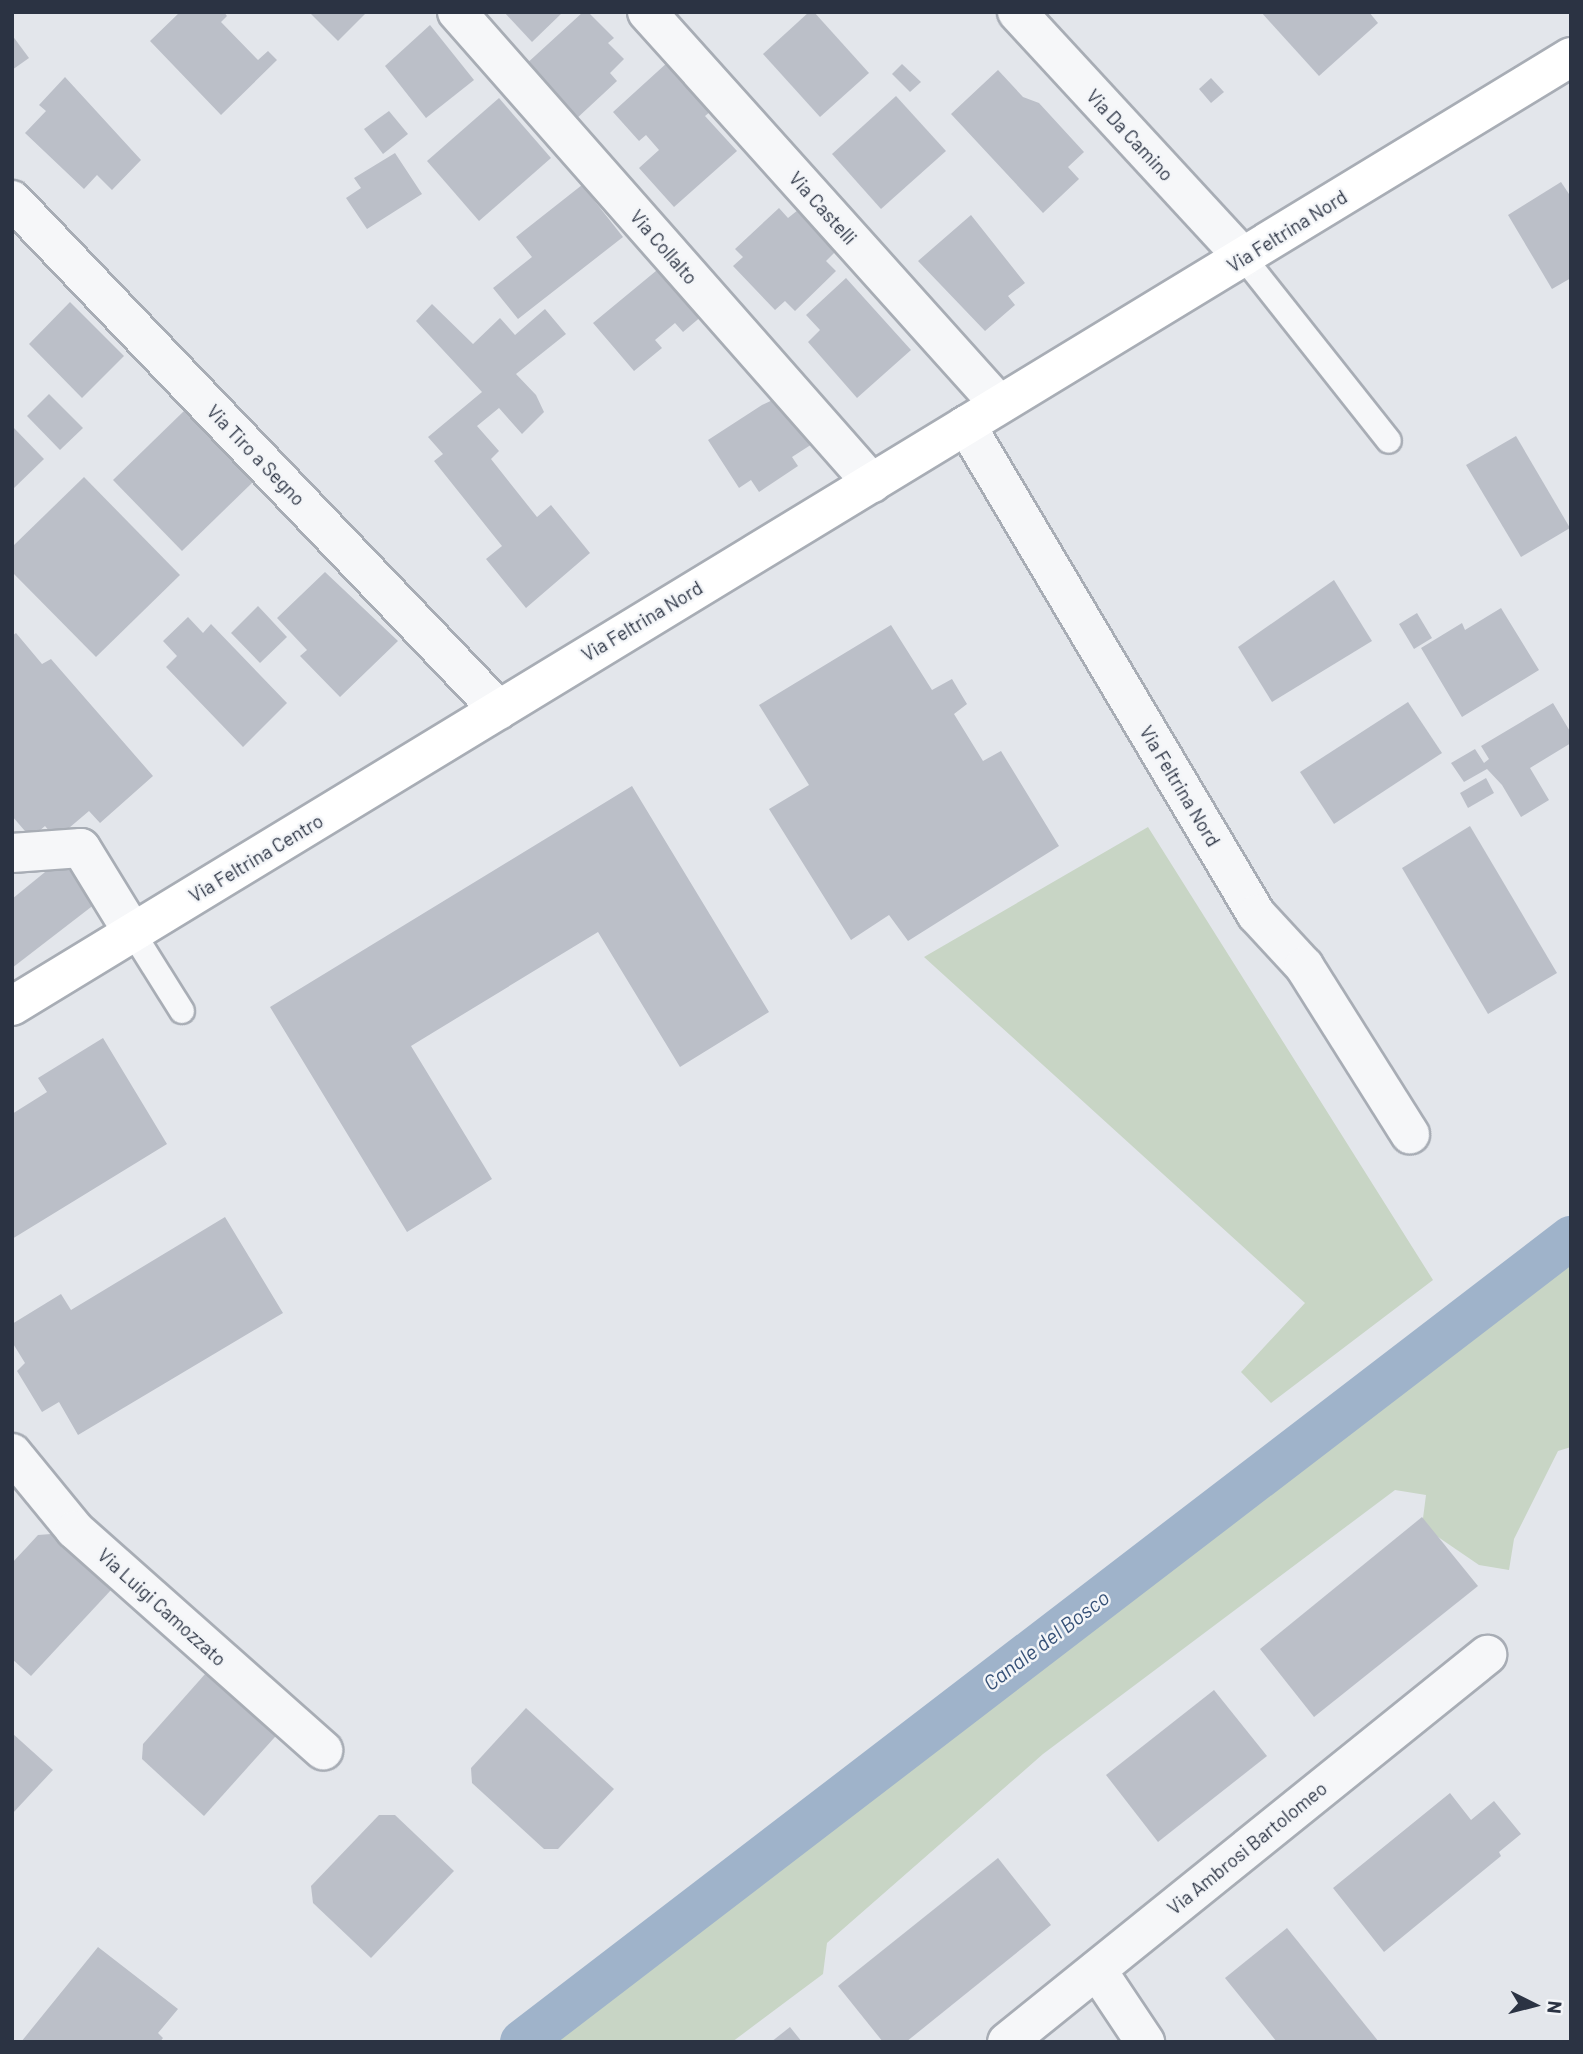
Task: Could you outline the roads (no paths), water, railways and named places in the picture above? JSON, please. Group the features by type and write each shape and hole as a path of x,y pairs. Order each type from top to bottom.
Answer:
{"main road":[{"name":"Via Feltrina Nord","path":"499,710 1571,57"},
{"name":"Via Feltrina Centro","path":"12,1006 499,710"}],"street":[{"name":"Via Collalto","path":"457,12 872,482"},
{"name":"Via Castelli","path":"648,12 999,404"},
{"name":"Via Da Camino","path":"1017,12 1244,258"},
{"name":"Via Tiro a Segno","path":"12,200 499,710"},
{"name":"Via Feltrina Nord","path":"966,425 1256,914 1304,966 1410,1135"},
{"path":"12,853 81,848 132,933"},
{"name":"Via Luigi Camozzato","path":"12,1453 75,1530 323,1751"},
{"name":"Via Ambrosi Bartolomeo","path":"1007,2042 1487,1655"},
{"path":"1097,1970 1145,2042"}],"lane":[{"path":"1244,258 1389,441"},
{"path":"132,933 182,1011"}],"waterway":[{"name":"Canale del Bosco","path":"522,2042 1571,1238"}]}
